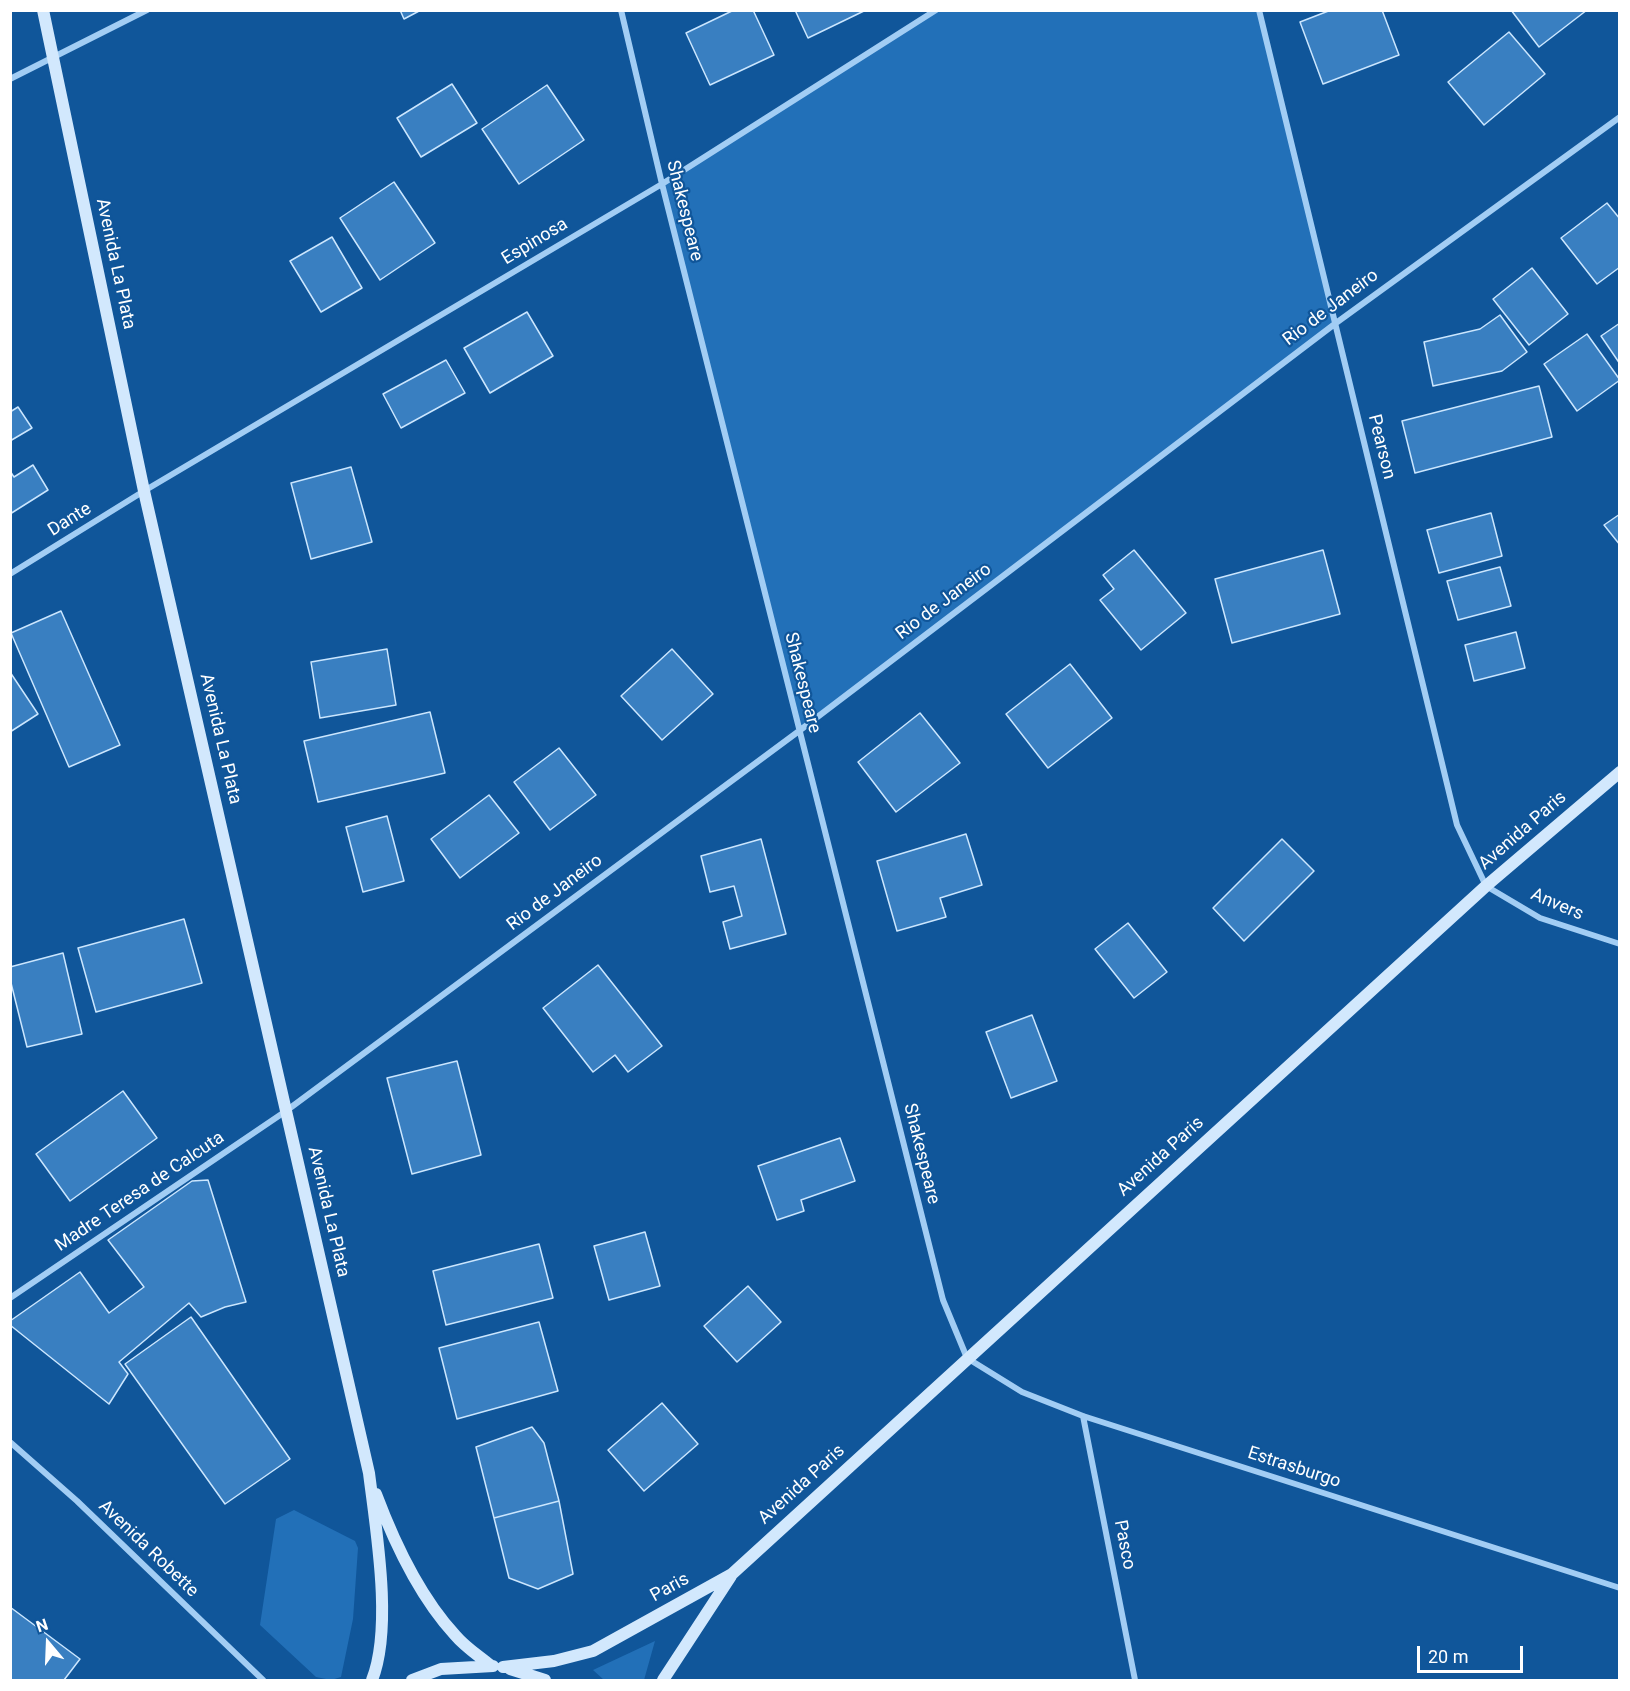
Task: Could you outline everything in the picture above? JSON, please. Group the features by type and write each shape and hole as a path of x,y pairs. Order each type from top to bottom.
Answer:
{"main road":[{"name":"Avenida La Plata","path":"43,10 144,491 369,1473 379,1560 381,1632 376,1671 372,1680"},
{"name":"Avenida Paris","path":"732,1574 1486,886 1620,772"},
{"name":"Avenida La Plata","path":"369,1473 389,1527 430,1605 456,1637 490,1665"},
{"name":"Paris","path":"503,1667 554,1661 593,1651 732,1574"},
{"name":"Paris","path":"663,1680 732,1574"},
{"path":"412,1680 441,1669 490,1665 545,1680"}],"street":[{"path":"10,79 147,10"},
{"name":"Shakespeare","path":"621,10 662,184 943,1300 968,1358"},
{"name":"Espinosa","path":"144,491 662,184 936,10"},
{"name":"Pearson","path":"1259,10 1457,825 1486,886"},
{"name":"Rio de Janeiro","path":"286,1111 799,731 1335,323 1620,117"},
{"name":"Dante","path":"10,574 144,491"},
{"name":"Anvers","path":"1486,886 1540,918 1620,944"},
{"name":"Madre Teresa de Calcuta","path":"10,1298 286,1111"},
{"name":"Estrasburgo","path":"968,1358 1022,1392 1083,1416 1620,1588"},
{"name":"Pasco","path":"1083,1416 1135,1680"},
{"name":"Avenida Robette","path":"10,1442 76,1501 263,1680"}],"shaded area":[{"path":"936,11 1259,11 1336,323 799,731 662,184"},
{"path":"294,1510 355,1541 358,1548 353,1619 341,1677 331,1680 316,1677 260,1625 276,1519"},
{"path":"655,1641 644,1680 604,1680 593,1670"}],"building":[{"path":"400,10 421,10 404,19"},
{"path":"734,10 753,10 774,55 710,85 686,33"},
{"path":"795,10 866,10 808,38"},
{"path":"1331,10 1382,10 1399,55 1323,84 1300,22"},
{"path":"1511,10 1587,10 1539,47"},
{"path":"1509,32 1545,74 1484,125 1448,82"},
{"path":"452,84 477,123 421,157 397,118"},
{"path":"547,85 584,140 519,184 482,129"},
{"path":"394,182 435,243 380,280 340,218"},
{"path":"1607,203 1620,219 1620,267 1597,284 1561,238"},
{"path":"332,237 362,288 321,312 290,261"},
{"path":"1532,268 1568,314 1529,345 1493,299"},
{"path":"527,312 553,356 490,393 464,348"},
{"path":"1500,315 1527,352 1502,371 1433,386 1424,342 1480,329"},
{"path":"1620,323 1620,364 1601,336"},
{"path":"1587,334 1620,380 1577,411 1544,364"},
{"path":"446,360 465,393 401,428 383,394"},
{"path":"1539,386 1552,437 1415,473 1402,421"},
{"path":"18,407 32,428 10,441 10,412"},
{"path":"33,465 48,490 10,514 10,471 14,477"},
{"path":"351,467 372,542 311,559 291,483"},
{"path":"1491,513 1502,556 1439,573 1427,530"},
{"path":"1620,514 1620,545 1604,525"},
{"path":"1134,550 1186,613 1141,650 1100,600 1114,589 1103,575"},
{"path":"1323,550 1340,614 1232,643 1215,579"},
{"path":"1500,567 1511,606 1458,620 1447,581"},
{"path":"61,611 120,745 69,767 11,633"},
{"path":"1516,632 1525,668 1474,681 1465,645"},
{"path":"387,649 396,705 320,718 311,662"},
{"path":"672,649 713,694 662,740 621,696"},
{"path":"1070,664 1112,718 1048,768 1006,714"},
{"path":"10,672 38,714 10,732"},
{"path":"430,712 445,773 318,802 304,741"},
{"path":"920,713 960,763 896,812 858,762"},
{"path":"559,748 596,795 550,830 514,782"},
{"path":"489,795 519,833 460,878 431,839"},
{"path":"387,816 404,881 363,892 346,827"},
{"path":"966,834 982,885 940,898 946,917 897,931 877,861"},
{"path":"761,839 786,934 730,949 723,922 742,916 734,886 710,892 701,856"},
{"path":"1282,839 1314,871 1244,941 1213,908"},
{"path":"184,919 202,983 96,1012 78,948"},
{"path":"1128,923 1167,972 1134,998 1095,949"},
{"path":"63,953 82,1034 27,1047 10,979 10,967"},
{"path":"598,965 662,1046 628,1072 615,1055 593,1072 543,1008"},
{"path":"1032,1015 1057,1081 1011,1098 986,1032"},
{"path":"457,1061 481,1155 412,1174 387,1078"},
{"path":"123,1091 157,1138 70,1201 36,1154"},
{"path":"840,1138 855,1181 801,1200 804,1211 777,1220 758,1166"},
{"path":"208,1180 246,1302 225,1307 201,1317 189,1303 119,1362 128,1374 109,1404 10,1325 10,1321 80,1272 109,1313 144,1287 108,1240 192,1181"},
{"path":"645,1232 660,1286 609,1300 594,1246"},
{"path":"539,1244 553,1298 446,1325 433,1271"},
{"path":"748,1286 781,1322 737,1362 704,1326"},
{"path":"191,1317 290,1459 225,1504 125,1364"},
{"path":"539,1322 558,1391 457,1419 439,1348"},
{"path":"662,1403 698,1444 644,1491 608,1450"},
{"path":"532,1427 544,1443 559,1501 494,1518 476,1447"},
{"path":"559,1501 573,1574 538,1589 509,1578 494,1518"},
{"path":"10,1607 80,1659 64,1680 10,1680"}]}
